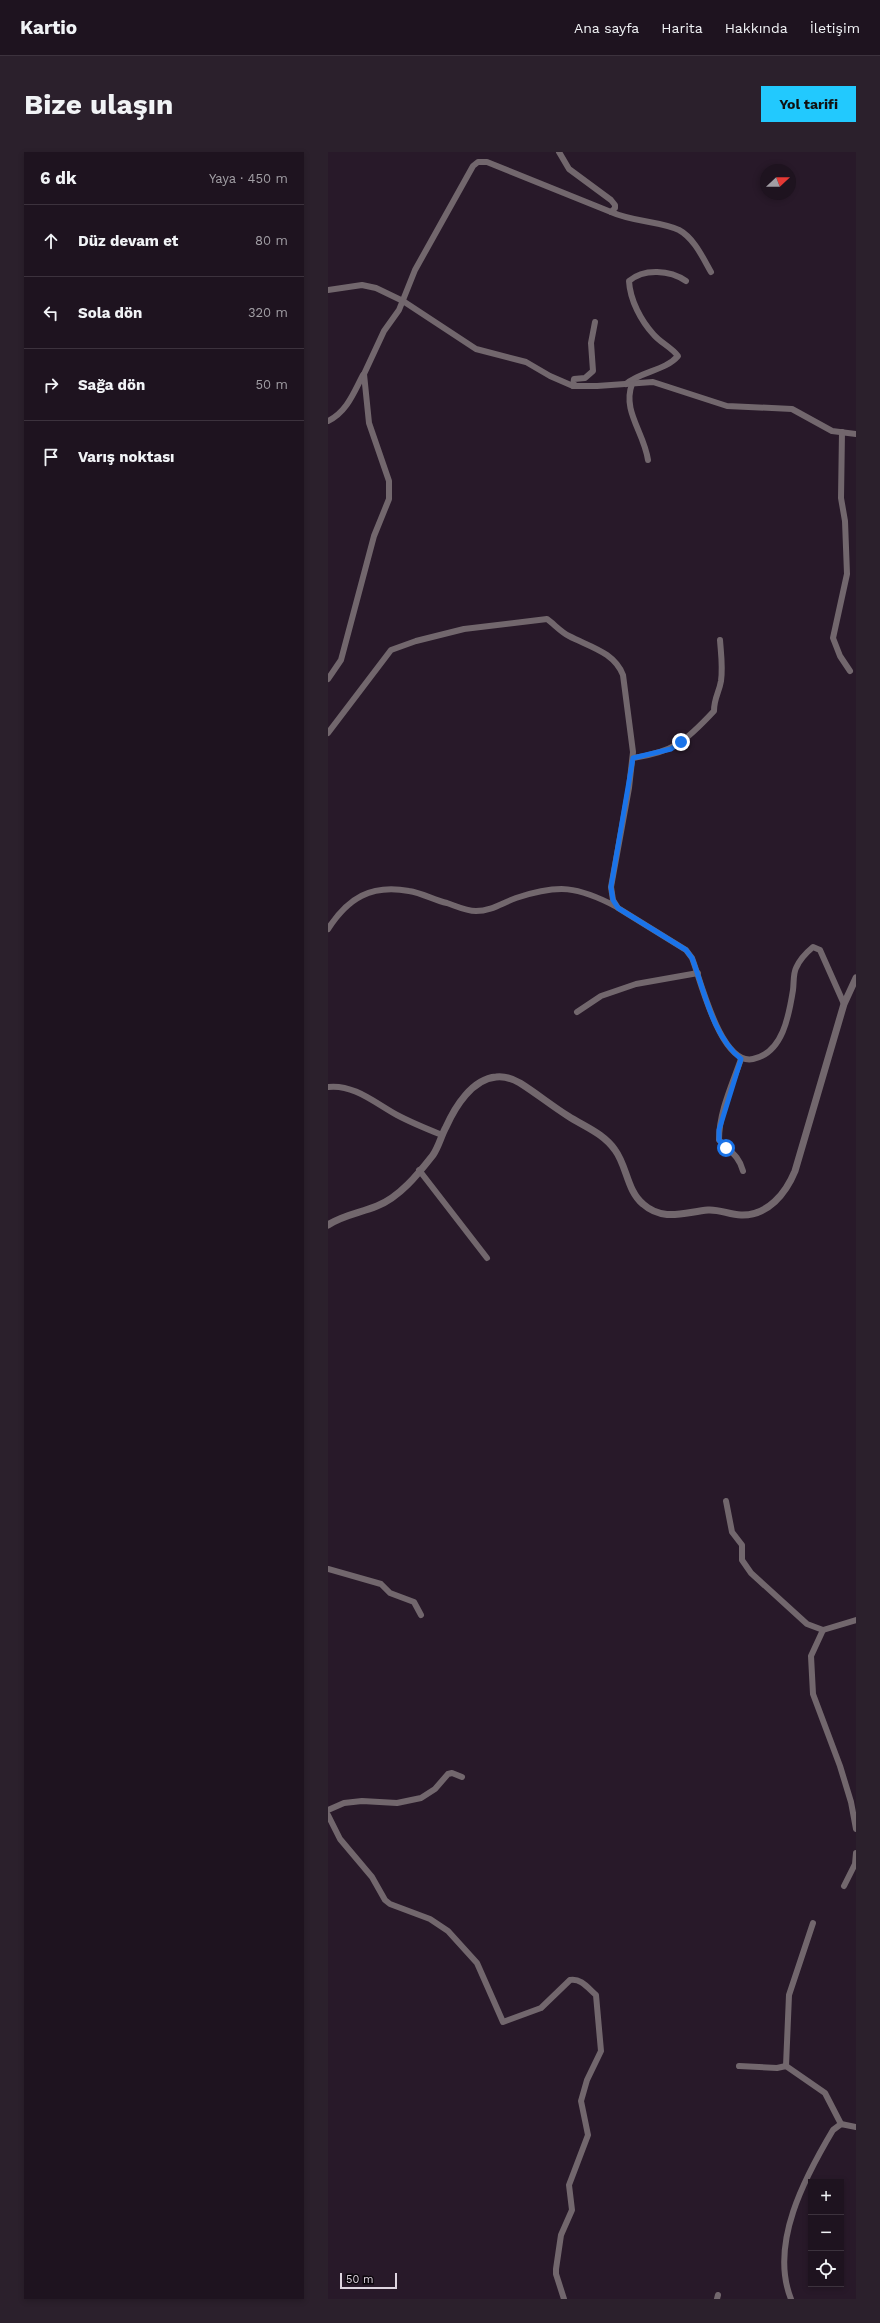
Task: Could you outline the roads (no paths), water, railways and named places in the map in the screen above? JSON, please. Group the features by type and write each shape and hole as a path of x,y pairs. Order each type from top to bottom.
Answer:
{"street":[{"path":"559,152 569,169 615,205 615,208 610,212"},
{"path":"328,421 341,413 347,405 364,374 384,331 403,301 415,270 473,166 478,162 487,162 623,217 680,231 693,243 711,272"},
{"path":"648,460 645,445 628,402 629,384 634,377 654,370 678,356 654,336 641,318 629,281 643,272 651,272 679,277 686,281"},
{"path":"328,290 362,285 376,288 403,301 476,350 526,362 550,376 573,386 652,382 727,406 792,409 832,431 856,434"},
{"path":"573,386 574,379 585,378 593,371 590,344 595,322"},
{"path":"328,679 341,660 374,536 389,499 388,481 368,423 364,374"},
{"path":"842,432 841,498 845,521 847,574 833,638 840,656 850,671"},
{"path":"328,733 391,650 416,641 464,629 546,619 567,635 609,655 619,665 623,675 633,758 611,887 613,900 618,908"},
{"path":"633,758 671,749 692,736 714,711 714,699 721,681 722,660 720,640"},
{"path":"328,929 339,911 354,899 383,890 410,891 474,911 488,910 515,899 554,888 572,889 595,896 618,908 686,950 692,958 721,1037 730,1050 741,1059 749,1060 761,1057 770,1051 778,1040 789,1013 796,969 813,947 820,950 844,1004"},
{"path":"577,1012 601,996 629,986 670,977 698,973"},
{"path":"328,1225 341,1217 375,1207 390,1200 405,1187 434,1153 458,1105 471,1090 488,1078 504,1077 519,1082 569,1116 604,1136 621,1158 638,1198 648,1207 665,1215 673,1216 709,1210 741,1215 755,1213 765,1209 782,1195 792,1178 844,1004 856,978"},
{"path":"741,1059 724,1109 719,1130 719,1140 734,1153 741,1162 743,1171"},
{"path":"328,1086 338,1086 358,1092 406,1120 442,1135"},
{"path":"419,1170 487,1258"},
{"path":"726,1500 732,1532 742,1545 742,1560 752,1573 807,1624 823,1630 856,1620"},
{"path":"328,1569 381,1584 390,1593 414,1602 421,1616"},
{"path":"823,1630 811,1656 813,1694 840,1766 851,1802 856,1829"},
{"path":"328,1810 344,1803 362,1801 409,1802 426,1796 448,1774 452,1773 462,1777"},
{"path":"328,1815 340,1839 372,1877 385,1900 390,1904 442,1925 477,1963 503,2022 541,2008 570,1980 576,1979 581,1981 596,1995 602,2051 587,2080 581,2101 588,2135 569,2185 572,2210 561,2235 556,2269 556,2274 564,2299"},
{"path":"844,1886 855,1864 856,1853"},
{"path":"786,2066 789,1995 813,1923"},
{"path":"739,2066 762,2068 786,2066 825,2093 841,2124 856,2128"},
{"path":"783,2299 791,2297 784,2260 790,2216 825,2143 833,2130 841,2124"}]}
